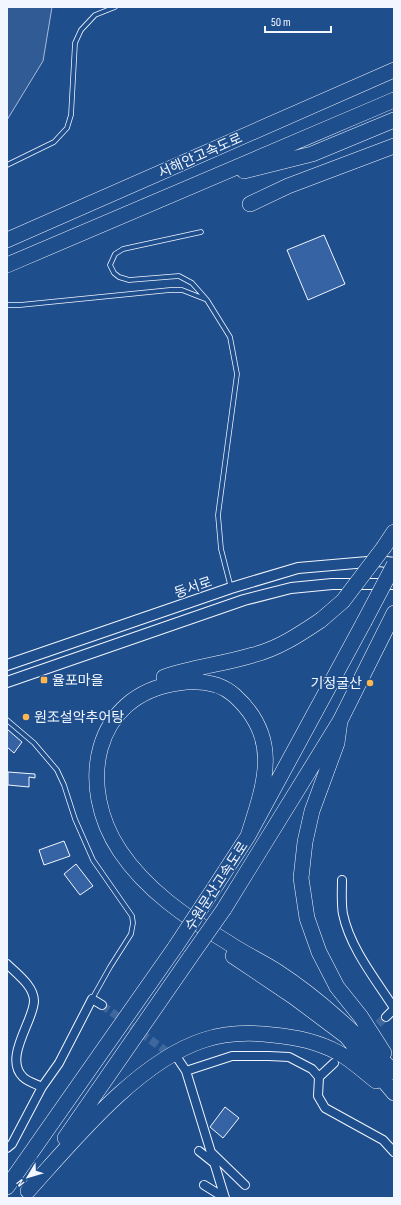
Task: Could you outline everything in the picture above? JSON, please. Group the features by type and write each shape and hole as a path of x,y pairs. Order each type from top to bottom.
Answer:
{"highway":[{"name":"서해안고속도로","path":"7,240 394,70"},
{"name":"서해안고속도로","path":"10,264 394,100"},
{"path":"195,184 312,154 394,120"},
{"path":"250,204 288,186 394,146"},
{"path":"394,532 384,548 343,601 303,633 269,650 160,678 134,690 125,697 102,723 93,742 87,772 88,800 94,820 113,860 137,887 183,924 294,997 330,1023 346,1036 394,1094"},
{"name":"수원문산고속도로","path":"7,1187 176,946 248,836 394,564"},
{"name":"수원문산고속도로","path":"26,1195 224,910 340,721 391,619"},
{"path":"248,836 266,768 266,754 256,721 246,706 231,693 211,683 190,681 166,684 143,694 125,708 114,721 104,738 98,758 96,772 96,788 103,821 121,853 140,876 163,898 227,942 278,971 320,1003 394,1070"},
{"path":"340,721 335,749 312,811 305,842 301,878 307,918 319,952 337,987 361,1017 394,1070"},
{"path":"26,1195 86,1126 118,1096 161,1062 204,1040 239,1033 302,1037 338,1052 394,1094"}],"street":[{"name":"동서로","path":"7,665 231,588 298,568 379,561 394,564"},
{"name":"동서로","path":"7,682 244,600 291,588 332,584 394,584"},
{"path":"342,880 343,914 348,932 394,1009 386,1017"},
{"path":"7,964 26,981 34,1000 32,1014 22,1032 16,1055 19,1070 23,1077 42,1088"},
{"path":"7,1148 12,1144 42,1088 59,1064 92,999 102,1005"},
{"path":"186,1071 232,1056 289,1057 312,1069 319,1077 318,1096 325,1108 382,1140 394,1152"},
{"path":"178,1060 186,1071 197,1103 225,1198"},
{"path":"319,1077 334,1064"},
{"path":"199,1151 214,1163"},
{"path":"210,1151 245,1186"},
{"path":"204,1185 225,1198"}],"lane":[{"path":"7,165 54,142 68,128 72,115 75,43 80,30 95,15 114,7"},
{"path":"201,232 123,249 115,254 110,265 114,273 119,277 129,280 179,276 192,284 207,300 230,337 237,374 218,515 220,549 231,588"},
{"path":"7,305 170,290 182,290 207,300"},
{"path":"7,720 34,743 57,770 64,785 75,819 93,860 132,916 132,934 110,967 92,999"}],"shaded area":[{"path":"7,7 52,7 43,61 7,120"}],"building":[{"path":"324,235 345,284 308,300 287,250"},
{"path":"7,729 22,742 14,753 7,747"},
{"path":"8,772 35,774 35,778 29,777 29,787 8,785"},
{"path":"64,841 70,856 44,865 39,850"},
{"path":"76,864 93,886 80,895 64,874"},
{"path":"225,1107 239,1118 223,1138 210,1127"}],"tunnel":[{"path":"102,1005 173,1056"},
{"path":"369,1032 386,1017"}],"place":[{"name":"율포마을","path":"44,680"},
{"name":"기정굴산","path":"370,683"},
{"name":"원조설악추어탕","path":"26,717"}]}
